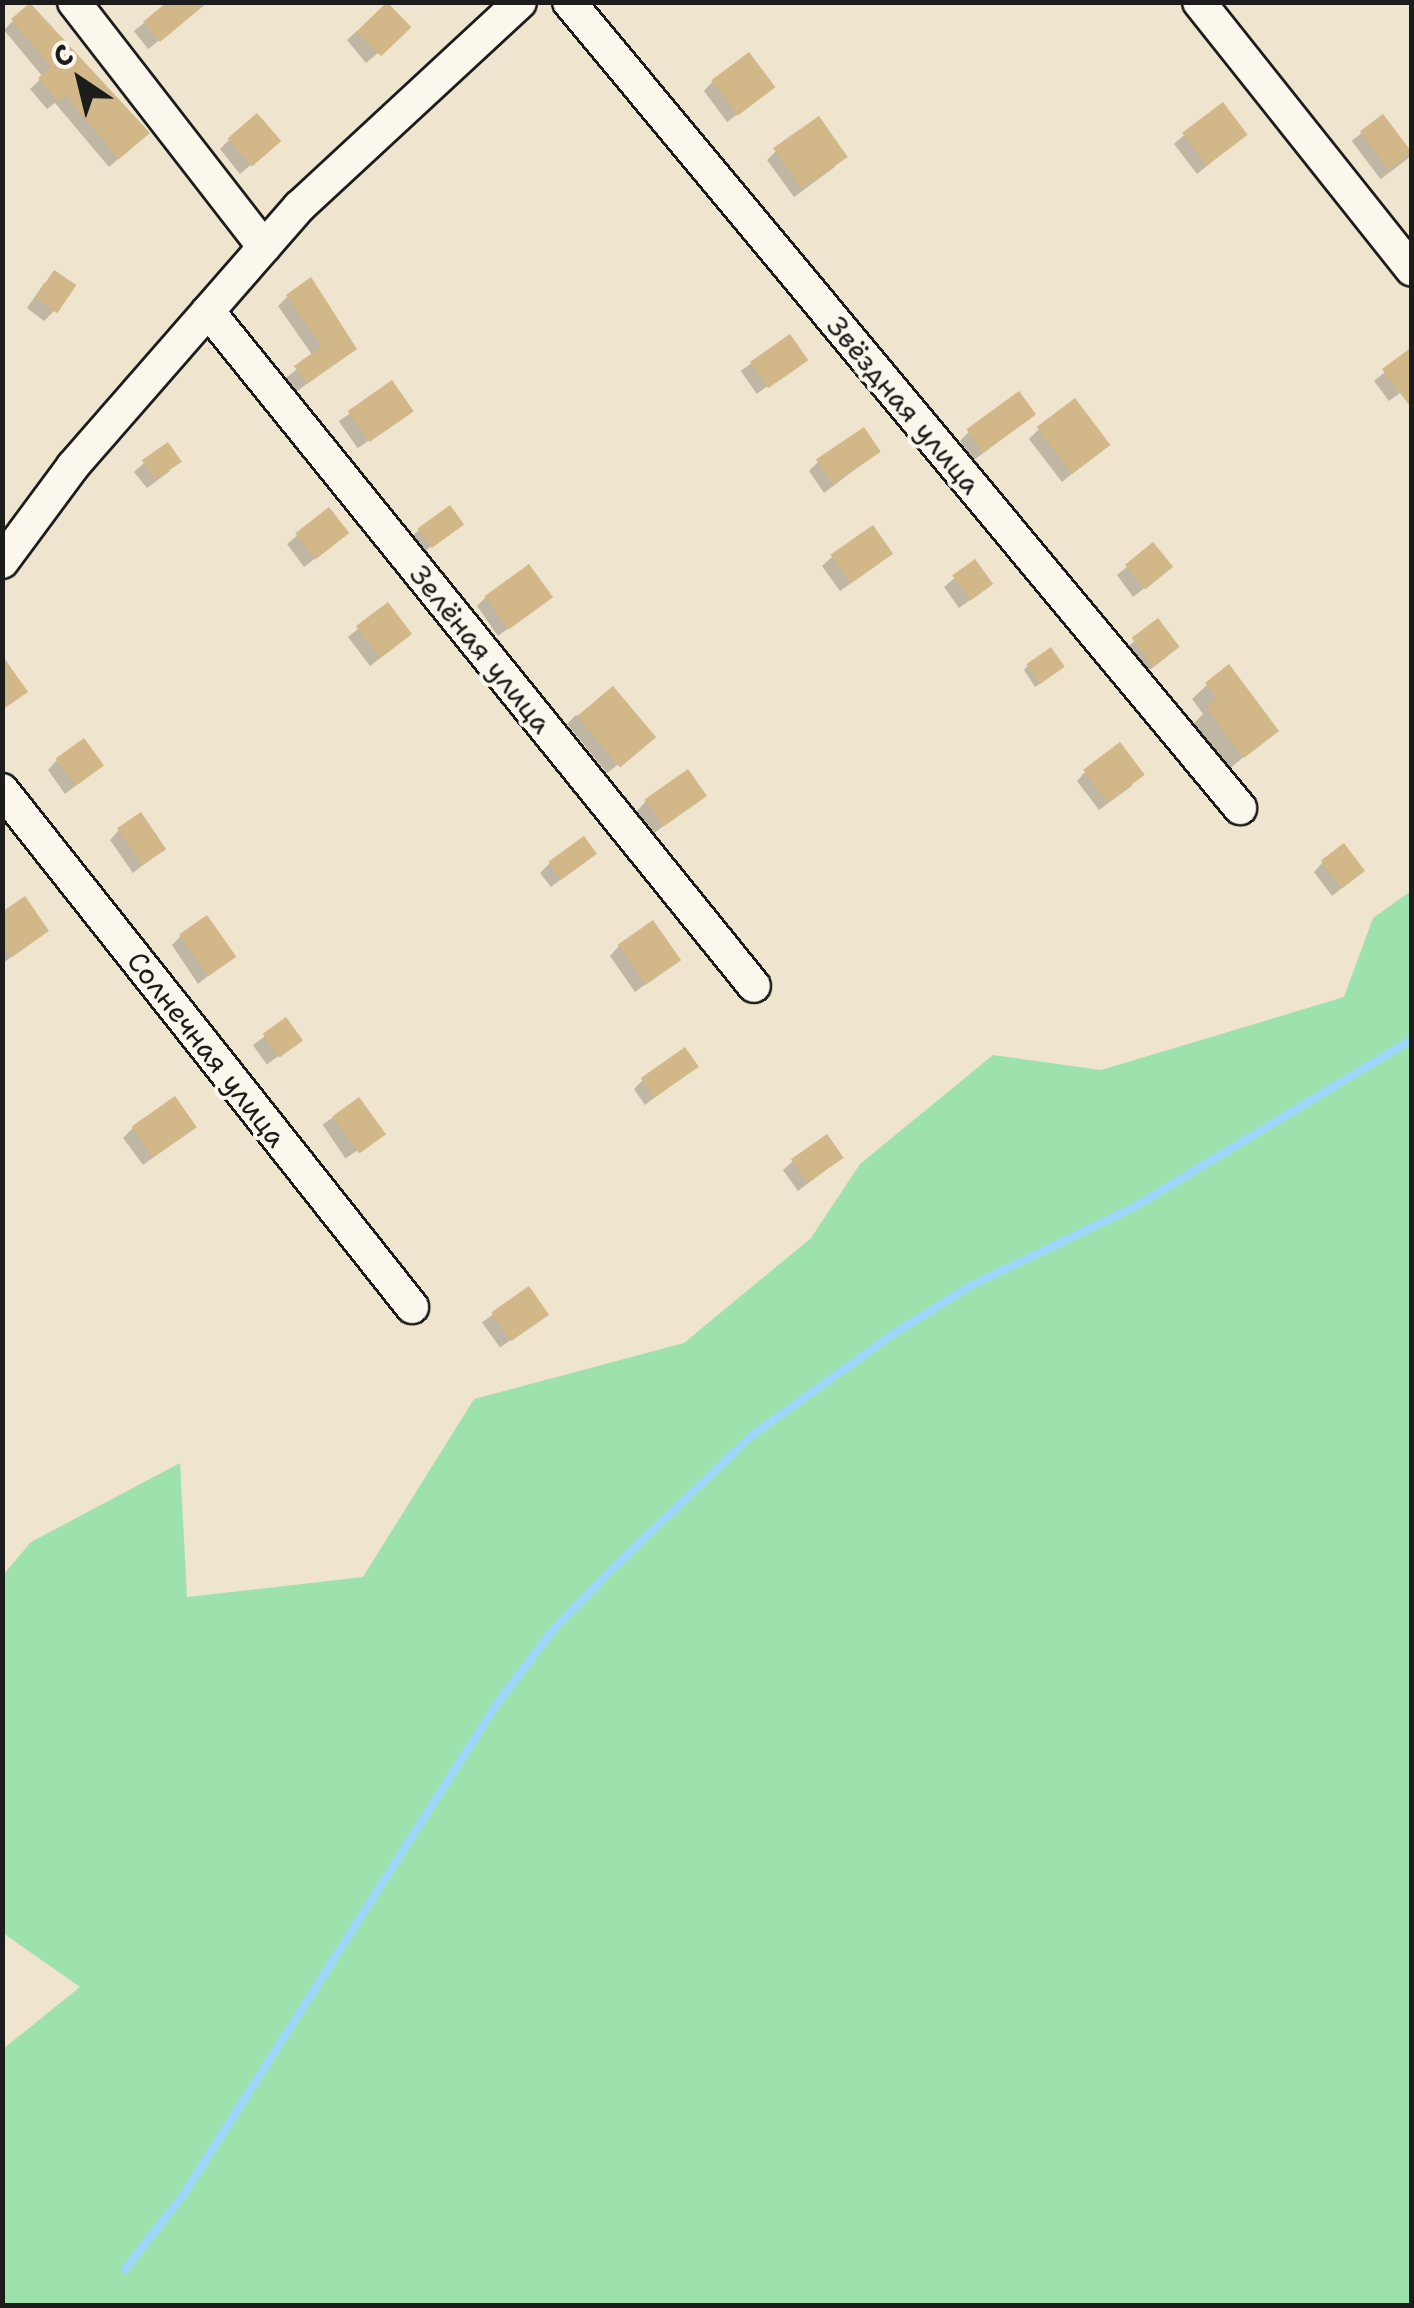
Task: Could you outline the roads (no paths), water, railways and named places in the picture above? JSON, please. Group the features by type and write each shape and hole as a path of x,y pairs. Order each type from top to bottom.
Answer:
{"street":[{"path":"74,2 264,247"},
{"path":"4,556 73,466 264,247 520,2"},
{"name":"Звёздная улица","path":"568,2 1240,808"},
{"path":"1200,2 1412,270"},
{"name":"Зелёная улица","path":"208,311 754,986"},
{"name":"Солнечная улица","path":"2,790 412,1307"}],"waterway":[{"path":"125,2269 183,2195 496,1705 552,1631 751,1436 893,1334 970,1286 1134,1207 1412,1039"}]}
